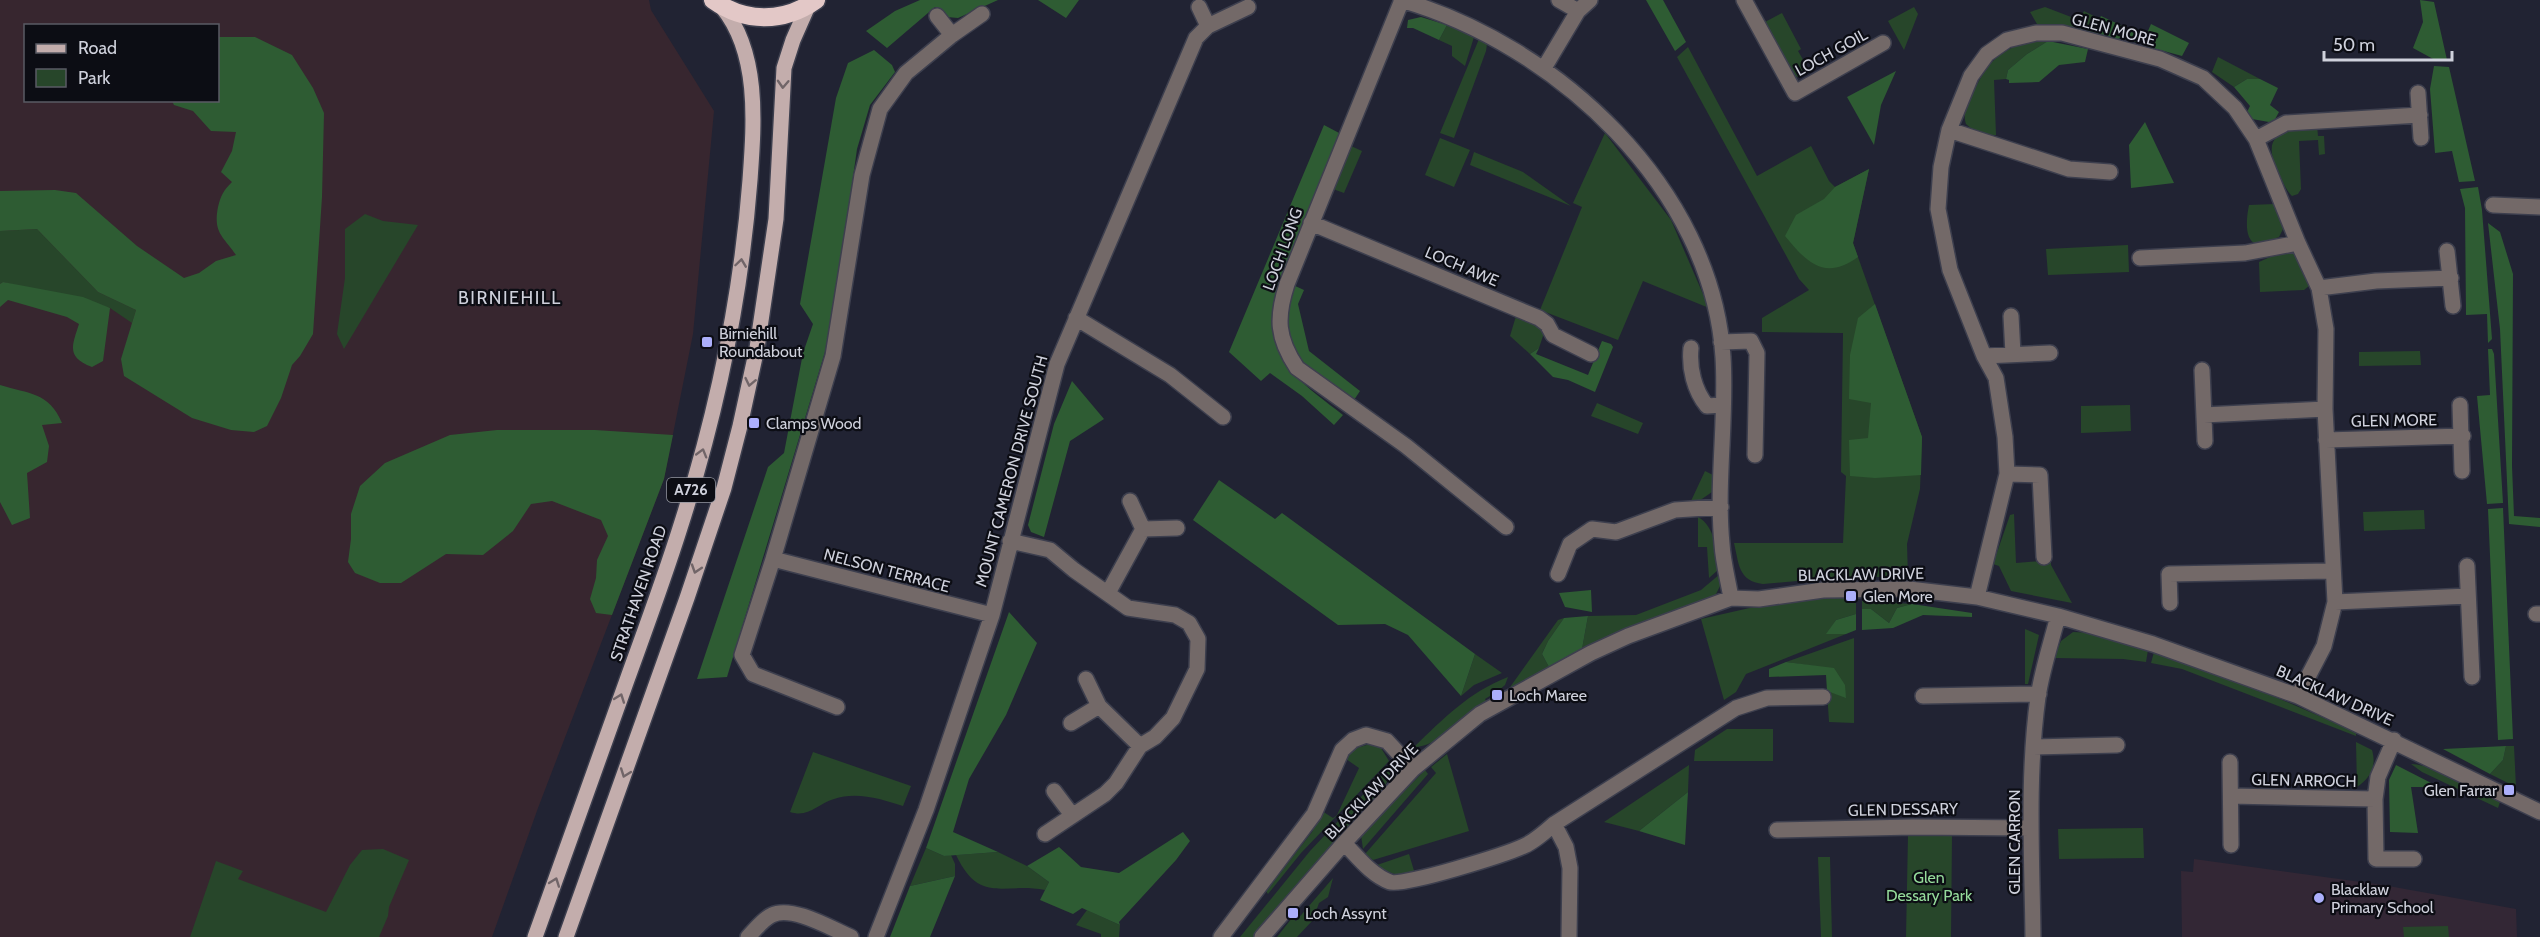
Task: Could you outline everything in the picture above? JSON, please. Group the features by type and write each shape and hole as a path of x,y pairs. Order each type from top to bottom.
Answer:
{"highway":[{"name":"A726","path":"717,4 739,14 765,18 792,14 812,3"}],"main road":[{"name":"A726","path":"566,937 724,488 757,348 776,219 784,68 792,40 812,3"},
{"name":"STRATHAVEN ROAD","path":"536,937 680,529 711,420 732,319 747,217 752,114 745,51 736,25 717,4"}],"street":[{"path":"1402,0 1445,14 1544,68 1589,104 1629,147 1672,202 1698,254 1716,303 1724,358 1720,507 1722,546 1731,597"},
{"name":"LOCH LONG","path":"1402,0 1311,223 1281,303 1280,335 1287,353 1297,368 1397,440 1506,527"},
{"path":"1559,0 1578,11"},
{"path":"1544,68 1578,11 1590,0"},
{"name":"LOCH GOIL","path":"1744,0 1795,93 1883,44"},
{"path":"1199,7 1208,26"},
{"name":"MOUNT CAMERON DRIVE SOUTH","path":"876,937 926,810 992,615 1057,364 1196,38 1208,26 1248,7"},
{"path":"837,706 753,674 742,655 774,559 833,356 862,175 880,109 906,73 952,35 982,14"},
{"path":"937,16 952,35"},
{"name":"GLEN MORE","path":"1977,597 2007,474 2005,437 1996,378 1984,356 1950,270 1938,209 1941,167 1949,130 1971,76 1987,54 2007,40 2019,36 2036,33 2062,33 2160,59 2203,78 2235,108 2256,139 2298,243 2319,288 2326,328 2326,440 2335,602 2324,646 2298,696"},
{"path":"2418,93 2421,138"},
{"path":"2256,139 2286,123 2420,115"},
{"path":"1949,130 2069,169 2110,172"},
{"path":"2493,205 2540,207"},
{"name":"LOCH AWE","path":"1311,223 1539,318 1547,324 1553,335 1592,354"},
{"path":"2140,258 2245,253 2298,243"},
{"path":"2447,251 2453,306"},
{"path":"2319,288 2376,281 2451,278"},
{"path":"2011,316 2013,354"},
{"path":"1076,318 1170,375 1223,417"},
{"path":"1721,342 1750,340 1755,346 1755,455"},
{"path":"1691,348 1689,367 1703,401 1707,406 1722,405"},
{"path":"1984,356 2050,353"},
{"path":"2202,370 2205,441"},
{"name":"GLEN MORE","path":"2460,405 2463,436 2462,471"},
{"path":"2204,415 2325,409"},
{"name":"GLEN MORE","path":"2326,440 2463,436"},
{"path":"2007,474 2040,475 2044,557"},
{"path":"1130,501 1143,529"},
{"path":"1558,574 1570,544 1592,529 1616,531 1675,510 1720,507"},
{"path":"1143,529 1177,528"},
{"path":"1108,593 1143,529"},
{"path":"1010,542 1050,550 1128,608 1175,615 1189,623 1198,639 1197,669 1173,718 1155,737 1140,747 1116,783 1105,794 1045,834"},
{"name":"NELSON TERRACE","path":"774,559 992,615"},
{"path":"2467,566 2472,677"},
{"path":"2170,603 2169,574 2332,571"},
{"name":"BLACKLAW DRIVE","path":"1262,937 1344,843 1413,769 1480,714 1591,653 1731,597 1759,599 1823,590 1894,588 1977,597 2058,616 2153,644 2298,696 2394,740 2540,812"},
{"path":"2335,602 2468,596"},
{"name":"GLEN CARRON","path":"2033,937 2031,828 2033,747 2038,694 2058,616"},
{"path":"1086,679 1099,706 1140,747"},
{"path":"1923,696 2038,694"},
{"path":"1344,843 1373,872 1391,883 1470,865 1525,846 1704,728 1748,702 1767,698 1823,698"},
{"path":"1071,723 1099,706"},
{"path":"1221,937 1314,814 1342,750 1353,740 1366,735 1387,741 1413,769"},
{"name":"GLEN ARROCH","path":"2394,740 2378,777 2375,799 2376,859 2414,859"},
{"path":"2033,747 2117,746"},
{"name":"GLEN ARROCH","path":"2230,762 2231,845"},
{"path":"1054,791 1072,815"},
{"name":"GLEN ARROCH","path":"2231,796 2375,799"},
{"path":"1554,825 1566,847 1570,868 1569,937"},
{"name":"GLEN DESSARY","path":"1777,830 1913,827 2031,828"},
{"path":"748,937 770,916 781,911 799,915 851,937"}],"shaded area":[{"path":"0,0 649,0 651,10 714,111 693,334 664,479 538,808 492,937 0,937"},
{"name":"Blacklaw Primary School","path":"2194,859 2383,885 2516,909 2517,937 2182,937 2181,871 2193,872"}],"green space":[{"path":"920,0 998,0 958,18 947,17 935,7 887,48 866,31 895,11"},
{"path":"1038,0 1079,0 1066,18"},
{"path":"1646,0 1663,0 1686,42 1675,51"},
{"path":"2420,0 2434,2 2447,60 2435,60 2413,48 2423,22"},
{"path":"1914,7 1918,14 1904,50 1888,21"},
{"path":"2045,7 2079,20 2084,11 2094,16 2085,35 2037,24 2030,12"},
{"path":"1782,13 1801,49 1798,51 1809,70 1797,77 1791,72 1765,22"},
{"path":"2094,16 2099,19 2101,16 2142,35 2139,43 2120,38 2115,41 2085,35"},
{"path":"1421,17 1447,25 1439,40 1413,28 1407,28 1408,20"},
{"path":"2151,24 2189,43 2182,56 2142,45"},
{"path":"1447,25 1474,37 1465,66 1452,56 1452,46 1439,40"},
{"path":"219,37 255,37 292,55 313,88 324,113 322,197 313,334 292,365 281,398 267,426 254,432 231,430 192,418 124,376 121,359 136,310 98,292 37,229 0,231 0,191 55,190 76,193 137,246 184,278 199,273 216,261 236,255 220,234 217,216 221,196 232,182 221,172 232,151 236,132 211,131 193,111 174,105 172,102 219,102"},
{"path":"1479,39 1487,44 1486,51 1454,138 1440,133"},
{"path":"2031,41 2048,41 2027,54 2008,70 2006,79 1994,80 1996,135 1984,135 1966,124 1965,112 1969,101 1989,66 2010,49"},
{"path":"2048,41 2088,49 2085,62 2059,65 2039,82 2009,83 2006,79 2008,70 2027,54"},
{"path":"1688,47 1757,176 1811,146 1829,181 1835,187 1869,169 1853,243 1922,437 1920,489 1907,544 1908,577 1840,577 1763,584 1749,579 1741,570 1734,543 1843,543 1846,476 1841,472 1843,333 1762,332 1762,318 1809,290 1799,279 1677,57"},
{"path":"874,50 892,65 895,72 870,105 857,149 831,332 727,677 697,679 768,467 784,453 803,353 813,324 800,304 836,98 848,63"},
{"path":"2218,57 2260,79 2247,79 2234,87 2212,72"},
{"path":"2434,66 2449,67 2475,181 2459,182 2452,151 2435,153 2430,89"},
{"path":"1896,71 1881,105 1874,145 1847,97"},
{"path":"2247,79 2260,79 2278,88 2270,105 2279,112 2274,121 2252,119 2247,112 2250,106 2234,87"},
{"path":"2145,122 2174,183 2131,188 2129,145"},
{"path":"1324,125 1341,134 1273,320 1275,337 1287,364 1306,386 1343,415 1334,425 1302,396 1270,373 1261,381 1229,352"},
{"path":"2317,125 2318,136 2324,136 2325,154 2319,155 2318,140 2299,141 2301,189 2298,194 2292,196 2273,158 2274,141 2286,131"},
{"path":"1605,133 1671,220 1709,308 1643,281 1618,340 1540,310 1582,207 1573,203"},
{"path":"1440,138 1470,150 1454,187 1425,175"},
{"path":"1351,146 1362,151 1344,193 1333,189"},
{"path":"1474,152 1523,172 1571,206 1470,165"},
{"path":"1869,169 1853,243 1858,257 1836,268 1817,266 1801,254 1785,236 1796,215 1824,199 1835,187"},
{"path":"2478,187 2482,210 2492,339 2488,343 2487,314 2466,315 2465,208 2460,189"},
{"path":"2275,204 2284,227 2279,237 2262,244 2253,242 2247,227 2249,205"},
{"path":"365,214 383,221 418,225 344,349 337,334 345,278 345,229"},
{"path":"2488,223 2500,232 2513,274 2514,516 2540,518 2540,527 2509,524 2500,329"},
{"path":"37,229 98,292 136,310 132,323 110,308 3,282 0,284 0,231"},
{"path":"2128,245 2129,272 2048,275 2046,249"},
{"path":"2281,252 2295,254 2303,267 2309,286 2304,290 2260,292 2259,262"},
{"path":"3,282 83,297 110,308 103,361 92,367 78,359 73,345 79,324 67,317 8,300 0,307 0,284"},
{"path":"1293,285 1304,290 1298,304 1309,351 1360,391 1352,403 1301,363 1290,346 1284,313"},
{"path":"1875,304 1922,437 1921,475 1875,478 1850,476 1849,440 1868,438 1871,403 1849,399 1850,355 1858,318"},
{"path":"1516,316 1543,327 1545,330 1539,348 1530,354 1510,336"},
{"path":"1602,341 1613,347 1595,392 1568,380 1553,377 1530,354 1539,348 1536,354 1588,375"},
{"path":"2488,349 2492,349 2494,354 2503,503 2487,504 2477,396 2490,395"},
{"path":"2420,351 2421,365 2359,366 2359,352"},
{"path":"1072,381 1104,419 1070,441 1044,537 1031,532 1028,525 1054,424"},
{"path":"0,385 44,400 51,405 62,423 42,425 49,446 47,462 27,473 30,518 12,525 0,502"},
{"path":"1597,403 1643,423 1638,434 1591,416"},
{"path":"2130,405 2131,431 2081,433 2081,406"},
{"path":"497,430 595,430 673,435 664,479 612,615 596,613 590,599 596,578 597,560 608,536 601,520 552,501 531,504 513,531 483,555 446,554 401,583 380,583 355,573 348,562 351,514 360,486 385,463 450,435"},
{"path":"1705,471 1713,475 1712,492 1699,501 1691,501"},
{"path":"1219,480 1275,519 1282,513 1475,654 1461,696 1408,635 1385,624 1338,625 1193,520"},
{"path":"2503,508 2513,739 2498,740 2488,509"},
{"path":"2424,510 2425,529 2364,531 2363,512"},
{"path":"2014,514 2016,563 2051,560 2051,565 2072,603 2011,591 1999,566 1993,564 2010,515"},
{"path":"1698,517 1704,521 1712,533 1719,569 1709,578 1707,547 1698,547"},
{"path":"1720,574 1720,586 1714,598 1636,625 1582,649 1588,616 1636,615 1701,590"},
{"path":"1591,590 1592,612 1565,607 1559,593"},
{"path":"1846,597 1847,603 1856,603 1856,614 1836,620 1827,634 1846,634 1746,674 1736,692 1724,700 1701,619 1776,602"},
{"path":"1862,601 1912,604 1897,608 1889,623 1871,609 1862,609"},
{"path":"1912,604 1972,613 1972,617 1923,615 1893,628 1862,630 1862,609 1871,609 1889,623 1897,608"},
{"path":"1009,612 1037,643 1006,715 969,779 953,832 998,852 944,856 926,848"},
{"path":"1856,614 1856,630 1846,634 1826,634 1836,620"},
{"path":"1588,616 1582,649 1549,667 1542,654 1564,618"},
{"path":"1564,618 1542,654 1549,667 1508,690 1558,620"},
{"path":"2025,629 2039,635 2028,684 2025,684"},
{"path":"2073,632 2095,633 2148,650 2146,662 2123,659 2054,658 2061,641"},
{"path":"1854,638 1854,723 1829,722 1827,691 1846,697 1834,669 1786,662"},
{"path":"2154,652 2248,685 2356,732 2356,736 2182,669 2151,663"},
{"path":"1475,654 1502,673 1474,685 1461,696"},
{"path":"1786,662 1834,668 1845,685 1846,698 1827,691 1826,675 1769,677 1769,669"},
{"path":"1508,677 1505,685 1485,699 1487,703 1452,730 1432,742 1414,747 1469,698"},
{"path":"1727,729 1773,729 1773,761 1694,761 1695,750"},
{"path":"2356,742 2372,750 2374,762 2369,776 2357,787"},
{"path":"1370,744 1381,748 1389,761 1301,853 1268,894 1266,891 1312,832 1322,811 1333,818 1337,815 1359,768 1346,759 1353,749"},
{"path":"2506,746 2514,746 2516,787 2490,774 2503,760"},
{"path":"2506,746 2503,760 2490,774 2443,749"},
{"path":"813,752 911,786 903,806 878,799 851,796 828,801 808,812 790,812"},
{"path":"1447,754 1469,831 1373,860 1365,854 1436,773 1431,767"},
{"path":"2411,764 2434,769 2457,778 2500,802 2498,808 2422,772"},
{"path":"1689,765 1688,792 1639,831 1604,822"},
{"path":"2396,765 2439,787 2411,787 2418,833 2390,832 2389,780"},
{"path":"1390,766 1386,784 1257,937 1240,937 1310,851"},
{"path":"1425,770 1428,774 1363,849 1361,835"},
{"path":"1688,792 1685,845 1639,831"},
{"path":"2143,828 2144,858 2059,859 2058,829"},
{"path":"1183,832 1190,841 1176,860 1119,922 1120,925 1082,908 1073,914 1040,900 1049,882 1027,866 1059,847 1081,867 1119,873"},
{"name":"Glen Dessary Park","path":"1908,835 1952,835 1951,937 1906,937"},
{"path":"926,848 944,856 951,855 955,864 955,876 910,886"},
{"path":"383,849 409,860 379,937 190,937 216,861 243,871 238,879 326,912 350,865 362,850"},
{"path":"998,852 1027,866 1049,882 1045,890 984,886 965,871 956,855"},
{"path":"1409,854 1415,874 1395,874 1377,865"},
{"path":"1818,857 1830,857 1832,937 1821,937"},
{"path":"955,876 930,937 890,937 910,886"},
{"path":"1333,878 1328,897 1319,903 1313,920 1297,937 1277,937 1292,918 1296,921"},
{"path":"1087,910 1120,925 1119,937 1101,937 1101,934 1076,925"},
{"path":"2448,926 2449,937 2404,937 2403,927"}],"place":[{"name":"Birniehill Roundabout","path":"707,342"},
{"name":"Clamps Wood","path":"754,423"},
{"name":"Glen More","path":"1851,596"},
{"name":"Loch Maree","path":"1497,695"},
{"name":"Glen Farrar","path":"2509,790"},
{"name":"Blacklaw Primary School","path":"2319,898"},
{"name":"Loch Assynt","path":"1293,913"}],"district":[{"name":"BIRNIEHILL","path":"510,298"}]}
